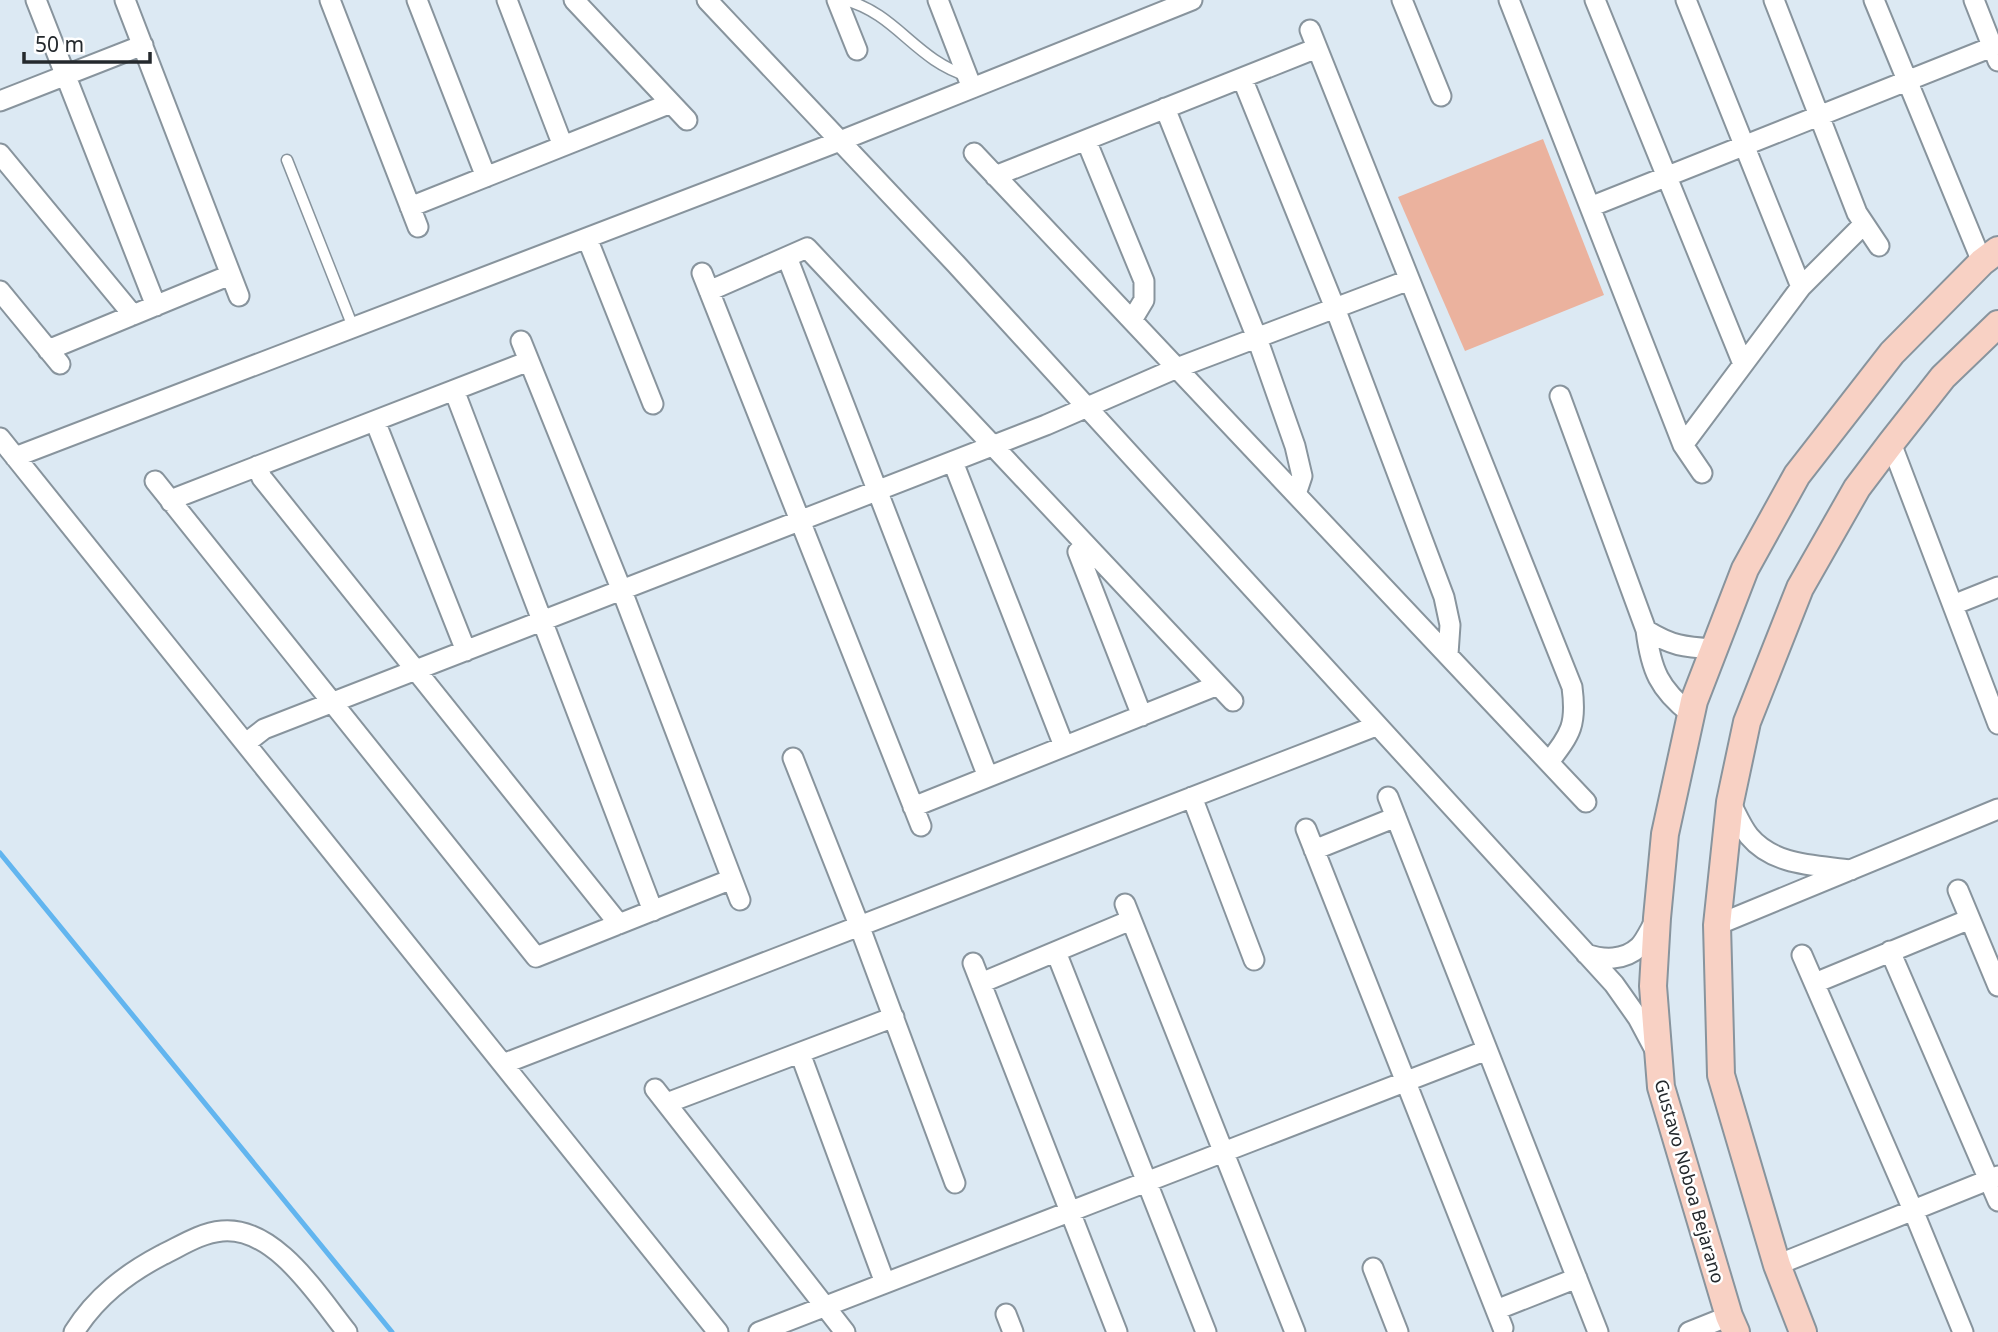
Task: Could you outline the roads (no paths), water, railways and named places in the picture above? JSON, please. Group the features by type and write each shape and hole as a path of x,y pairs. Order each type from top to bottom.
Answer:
{"street":[{"path":"36,0 156,306"},
{"path":"125,0 239,296"},
{"path":"330,0 418,227"},
{"path":"417,0 486,177"},
{"path":"507,0 563,146"},
{"path":"574,0 687,120"},
{"path":"707,0 1086,407 1614,984 1638,1018 1656,1052"},
{"path":"837,0 857,50"},
{"path":"938,0 970,82"},
{"path":"15,457 840,141 970,82 1192,0"},
{"path":"1402,0 1441,96"},
{"path":"1509,0 1683,445 1702,473"},
{"path":"1595,0 1743,364"},
{"path":"1686,0 1801,287"},
{"path":"1774,0 1863,225 1879,246"},
{"path":"1874,0 1907,82 1990,256"},
{"path":"1590,207 1907,82 1995,54 1974,0"},
{"path":"995,176 1242,78 1314,39 1572,687 1576,713 1568,737 1549,762"},
{"path":"0,102 143,46"},
{"path":"1242,78 1335,308 1444,597 1450,625 1448,654"},
{"path":"410,207 671,103"},
{"path":"1165,108 1257,338 1295,446 1302,476 1296,494"},
{"path":"1087,139 1144,281 1142,307 1132,320"},
{"path":"974,153 1586,802"},
{"path":"0,154 134,315"},
{"path":"1683,445 1801,287 1863,225"},
{"path":"587,238 653,404"},
{"path":"921,826 706,282 787,257 807,248 1233,701"},
{"name":"Gustavo Noboa Bejarano","path":"1733,1324 1661,1087 1656,1052 1653,986 1665,834 1693,701 1745,569 1797,475 1892,353 1990,256"},
{"path":"787,257 988,777"},
{"path":"0,291 54,357 134,315 230,275"},
{"path":"246,743 264,729 993,446 1177,368 1409,279"},
{"path":"1803,1332 1777,1265 1721,1075 1717,925 1730,802 1747,722 1800,588 1857,488 1943,377 1998,324"},
{"path":"521,341 622,591 740,900"},
{"path":"172,502 178,497 529,361"},
{"path":"454,390 653,911"},
{"path":"1560,396 1646,630 1648,652 1662,688 1672,700 1691,714"},
{"path":"375,421 466,651"},
{"path":"0,438 718,1332"},
{"path":"1891,443 1953,605 1992,692 1998,724"},
{"path":"953,461 1064,746"},
{"path":"257,467 262,478 619,924"},
{"path":"155,481 536,957 732,879"},
{"path":"1086,545 1078,552 1142,716"},
{"path":"1953,605 1998,587"},
{"path":"1646,630 1674,645 1714,649"},
{"path":"913,807 1218,685"},
{"path":"503,1064 1376,726"},
{"path":"793,758 859,925 955,1183"},
{"path":"1192,797 1254,960"},
{"path":"1388,797 1598,1332"},
{"path":"1730,802 1747,834 1763,850 1787,861 1852,870"},
{"path":"1717,925 1998,809"},
{"path":"1314,850 1396,817"},
{"path":"1306,829 1499,1319 1577,1278"},
{"path":"1958,890 1998,986"},
{"path":"981,983 1056,951 1128,912 1295,1332"},
{"path":"1586,954 1602,959 1619,957 1639,947 1657,918"},
{"path":"1815,983 1970,919"},
{"path":"1056,951 1206,1332"},
{"path":"1891,951 1994,1178 1998,1201"},
{"path":"1802,955 1963,1332"},
{"path":"973,962 1116,1332"},
{"path":"845,1332 661,1096 800,1053 894,1017"},
{"path":"759,1332 1487,1049"},
{"path":"800,1053 884,1283"},
{"path":"1777,1265 1994,1178"},
{"path":"74,1332 101,1298 120,1280 143,1265 203,1235 225,1231 250,1236 273,1247 294,1267 347,1332"},
{"path":"1373,1268 1398,1332"},
{"path":"1689,1332 1733,1324"}],"lane":[{"path":"845,0 876,12 940,66 970,82"},
{"path":"287,160 353,327"}],"waterway":[{"path":"0,853 392,1332"}]}
